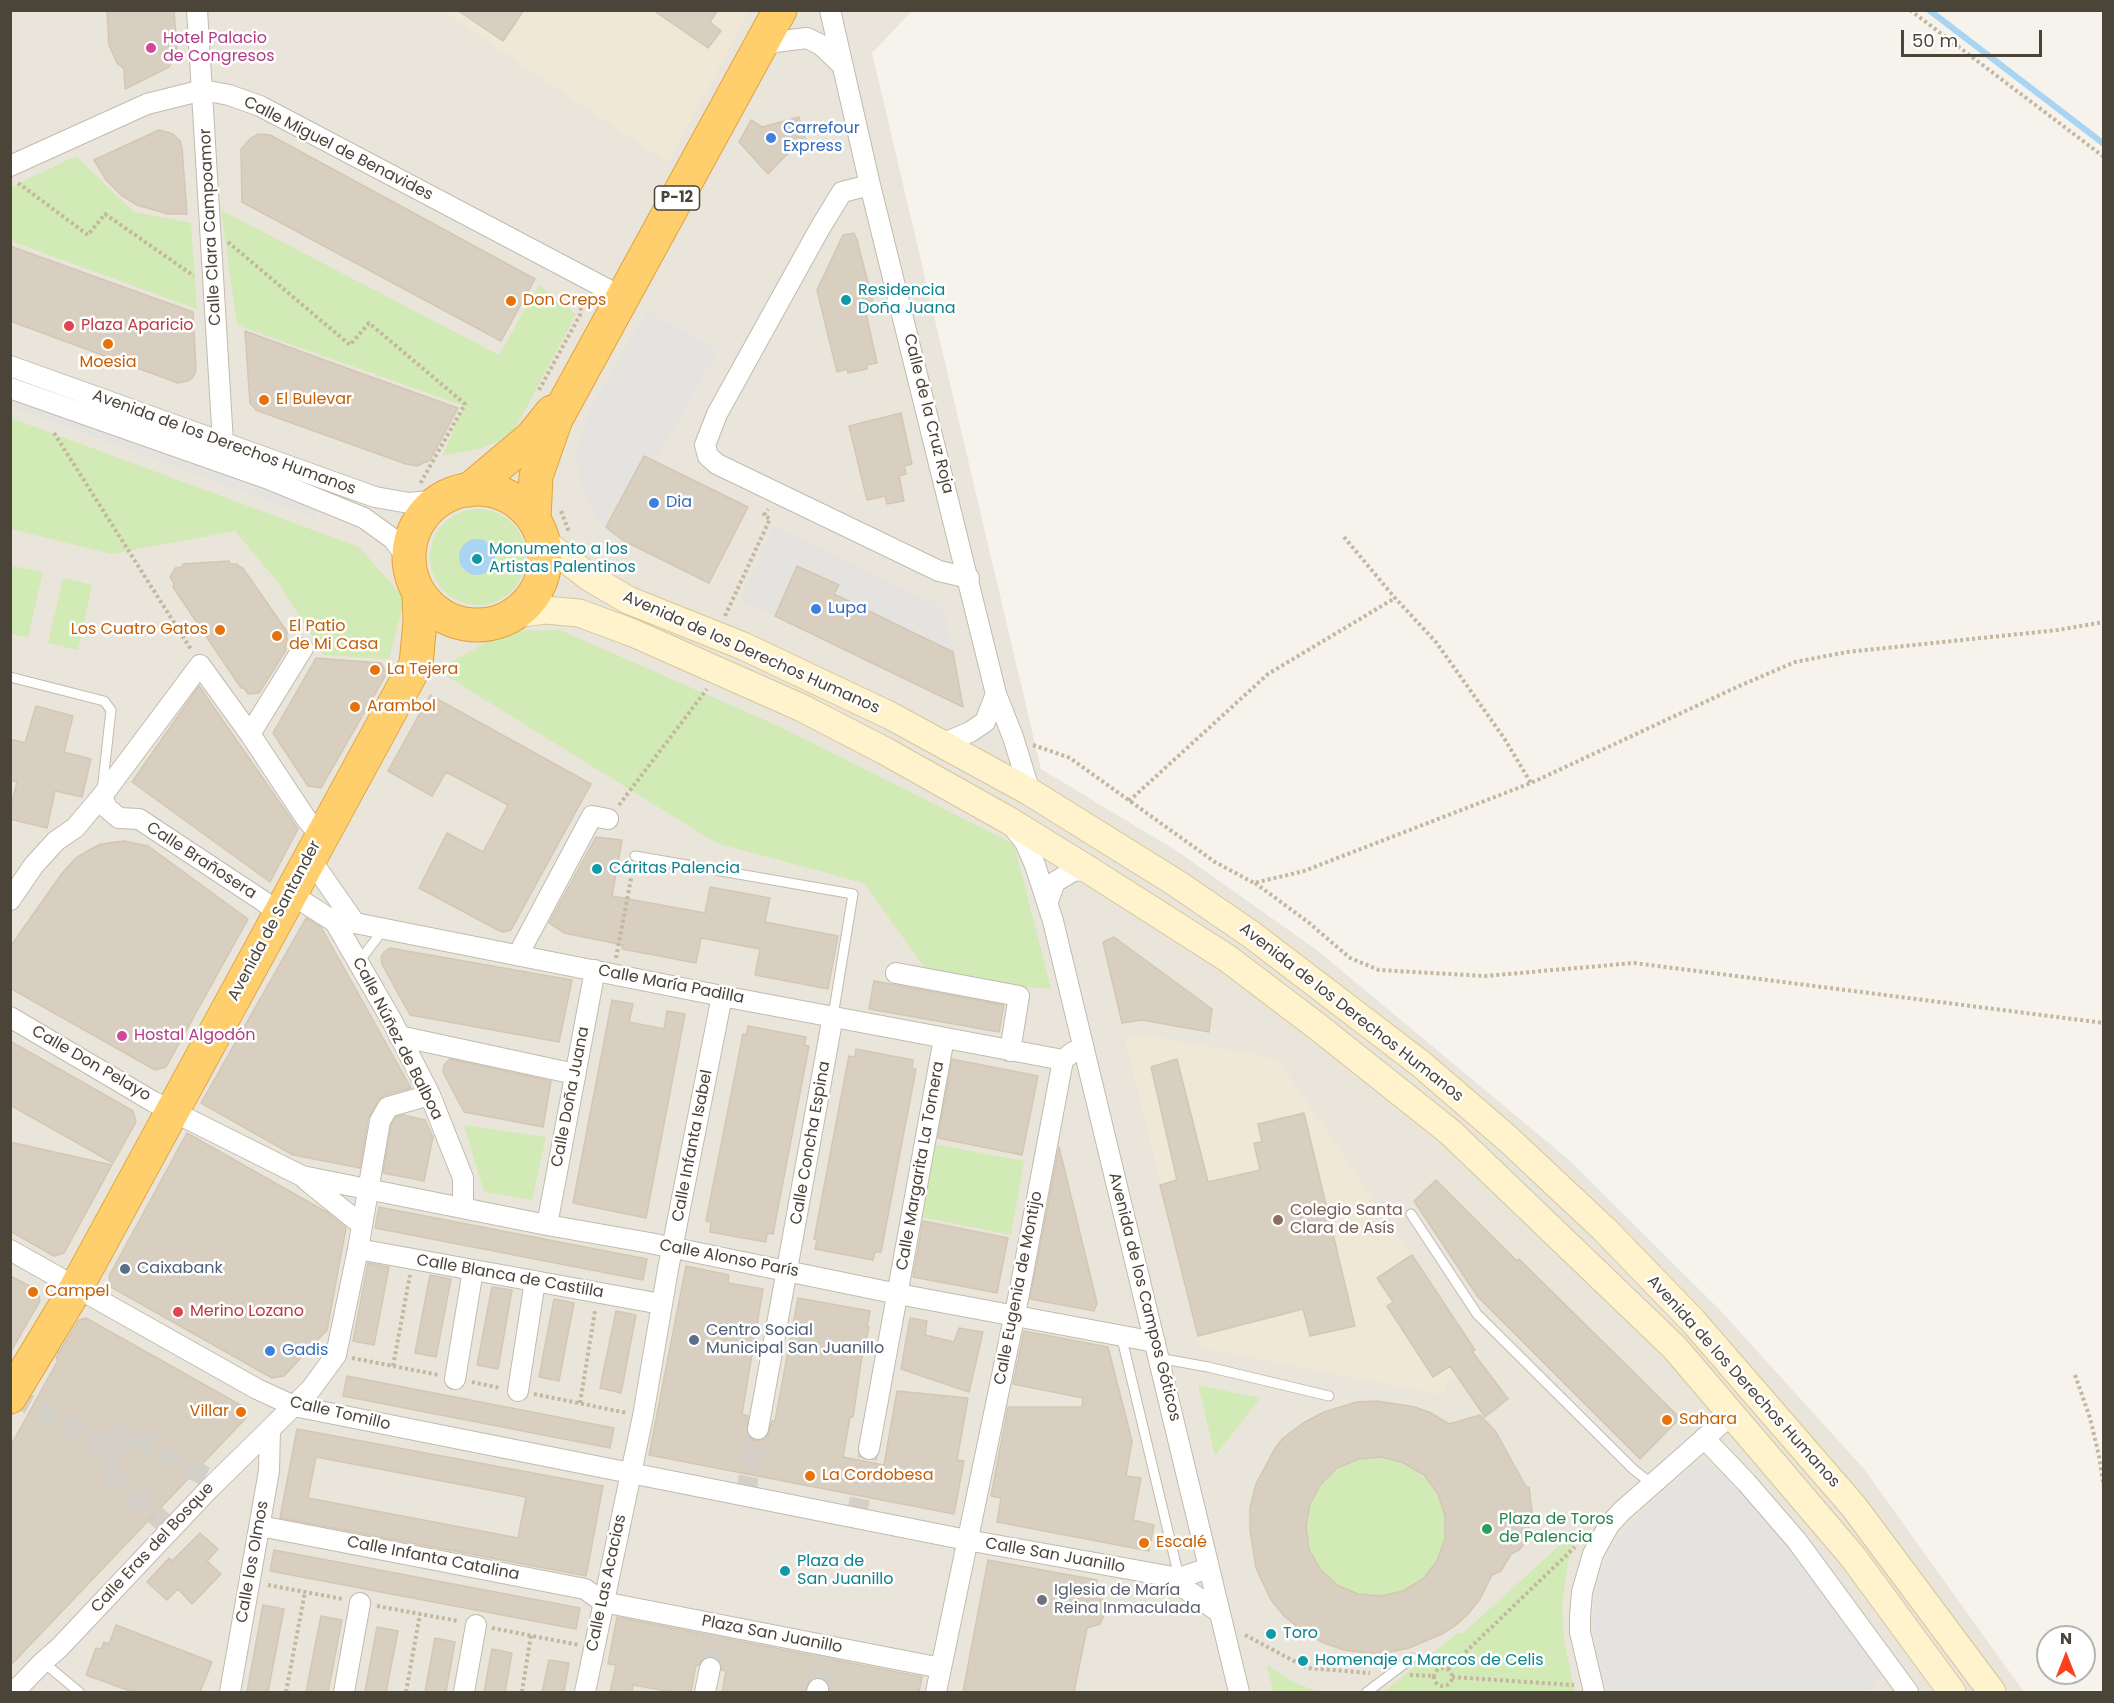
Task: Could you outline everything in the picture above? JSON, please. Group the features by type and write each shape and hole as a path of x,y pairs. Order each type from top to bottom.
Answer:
{"highway":[{"name":"P-12","path":"573,385 780,10"},
{"path":"573,385 556,419 536,476 552,526 541,583 530,600 515,614 489,625 475,626 443,617 419,594 411,578 408,559 410,541 416,525 440,498 531,438 573,385"},
{"path":"440,498 488,490 506,495 552,526"},
{"path":"416,664 420,622 419,594"},
{"path":"416,664 455,636 475,626"},
{"name":"Avenida de Santander","path":"10,1397 76,1288 416,664"}],"main road":[{"name":"Avenida de los Derechos Humanos","path":"552,526 589,578 628,600 716,636 891,716 1030,792 1176,883 1322,988 1421,1064 1508,1139 1581,1207 1693,1321 1854,1507 1992,1692"},
{"name":"Avenida de los Derechos Humanos","path":"515,614 545,610 579,613 633,633 802,708 885,751 1008,820 1227,958 1318,1026 1450,1132 1675,1348 1853,1557 1952,1692"}],"street":[{"name":"Calle Clara Campoamor","path":"197,10 223,443"},
{"name":"Calle de la Cruz Roja","path":"827,14 996,694 1013,737 1030,792"},
{"path":"758,50 775,42 807,38 821,45 841,64"},
{"name":"Calle Miguel de Benavides","path":"10,166 147,104 203,90 229,95 260,106 622,297"},
{"path":"870,185 842,192 717,414 705,445 708,456 717,464 939,571 969,578"},
{"name":"Avenida de los Derechos Humanos","path":"10,366 375,497 440,498"},
{"name":"Avenida de los Derechos Humanos","path":"10,388 266,478 364,518 393,539 408,559"},
{"path":"250,734 303,648"},
{"path":"10,900 34,865 56,841 75,828 102,796 200,665"},
{"name":"Calle María Padilla","path":"200,665 250,734 305,817 316,848 355,923 722,996 1063,1060"},
{"path":"942,744 970,732 985,722 996,694"},
{"path":"102,796 107,808 119,818"},
{"path":"519,955 591,816 608,819"},
{"name":"Calle Brañosera","path":"75,828 119,818 139,819 285,904"},
{"name":"Avenida de los Campos Góticos","path":"1008,820 1025,842 1048,901 1239,1692"},
{"path":"1048,901 1055,882 1064,875 1073,871 1089,870"},
{"name":"Calle Núñez de Balboa","path":"285,904 335,922 430,1095 463,1178 463,1208"},
{"name":"Calle Doña Juana","path":"547,1225 575,1074 604,972"},
{"path":"896,973 1019,996 1010,1051"},
{"name":"Calle Infanta Isabel","path":"630,1473 722,996"},
{"name":"Calle Concha Espina","path":"758,1430 833,1016"},
{"name":"Calle Don Pelayo","path":"10,1017 172,1111"},
{"path":"399,1036 446,1048 575,1074"},
{"name":"Calle Margarita La Tornera","path":"869,1449 944,1038"},
{"path":"1063,1060 1082,1044"},
{"name":"Calle Eugenia de Montijo","path":"936,1692 1014,1315 1063,1060"},
{"path":"336,1355 358,1249 380,1121 388,1107 430,1095"},
{"name":"Calle Alonso París","path":"172,1111 302,1176 362,1225"},
{"name":"Calle Alonso París","path":"302,1176 368,1191 650,1243 898,1294 1121,1335 1157,1350"},
{"name":"Calle Blanca de Castilla","path":"358,1249 661,1304"},
{"name":"Calle Tomillo","path":"10,1250 257,1389 294,1406 630,1473"},
{"path":"455,1379 473,1270"},
{"path":"518,1391 535,1281"},
{"name":"Calle Eras del Bosque","path":"14,1692 59,1648 209,1489 311,1389 336,1355"},
{"path":"1594,1689 1580,1632 1582,1592 1593,1554 1609,1524 1732,1414"},
{"name":"Calle los Olmos","path":"230,1692 269,1471 270,1430"},
{"path":"1704,1438 1797,1541 1901,1690"},
{"path":"240,1458 257,1462 269,1471"},
{"path":"630,1473 967,1540"},
{"name":"Calle Las Acacias","path":"585,1692 630,1473"},
{"name":"Calle Infanta Catalina","path":"260,1526 585,1588 603,1602"},
{"name":"Calle San Juanillo","path":"967,1540 1179,1578 1209,1568"},
{"path":"1179,1578 1184,1588 1220,1617"},
{"name":"Plaza San Juanillo","path":"603,1602 717,1630 941,1668"},
{"path":"344,1692 360,1603"},
{"path":"464,1692 476,1625"},
{"path":"705,1692 710,1668"}],"lane":[{"path":"10,676 104,701 111,710 102,796"},
{"path":"635,856 853,894 833,1016"},
{"path":"358,963 383,930"},
{"path":"1411,1214 1477,1314 1633,1469 1652,1484"},
{"path":"1121,1335 1179,1578"},
{"path":"1157,1350 1208,1367 1329,1396"},
{"path":"1367,1692 1412,1658"},
{"path":"43,1662 79,1692"}],"path":[{"path":"1910,10 2103,157"},
{"path":"10,177 88,235 105,214 214,290"},
{"path":"211,228 350,345 369,323 465,404 440,498"},
{"path":"535,397 580,315 582,300 574,290"},
{"path":"54,433 200,665"},
{"path":"716,636 770,519 764,515 778,494"},
{"path":"1344,537 1395,598 1436,642 1504,738 1531,783"},
{"path":"1129,801 1268,674 1395,598"},
{"path":"1254,883 1305,871 1531,783 1795,662 1847,651 2058,630 2103,622"},
{"path":"608,819 720,672"},
{"path":"1013,737 1070,758 1215,862 1254,883 1308,922 1350,958 1379,970 1485,976 1634,963 2103,1023"},
{"path":"604,972 635,856"},
{"path":"393,1366 413,1260"},
{"path":"580,1403 598,1292"},
{"path":"336,1355 642,1416"},
{"path":"2075,1375 2097,1446 2103,1488"},
{"path":"1448,1669 1582,1541 1609,1524"},
{"path":"249,1582 594,1648"},
{"path":"285,1692 305,1592"},
{"path":"406,1692 420,1614"},
{"path":"1220,1617 1307,1668 1434,1676"},
{"path":"522,1692 531,1635"},
{"path":"1448,1669 1439,1668 1434,1676 1436,1683 1448,1684 1452,1677"},
{"path":"1448,1669 1452,1677"},
{"path":"1452,1677 1594,1689"},
{"path":"1437,1692 1440,1685"}],"shaded area":[{"path":"11,10 912,11 872,53 1041,769 1180,853 1318,951 1569,1160 1720,1310 1864,1469 2024,1692 11,1692"},
{"path":"450,10 749,11 668,163 449,15"},
{"path":"647,311 718,350 655,461 644,456 606,527 596,517 587,501 579,478 577,454 582,429 595,401"},
{"path":"10,394 316,506 316,518 11,407"},
{"path":"774,525 944,608 953,652 834,594 838,585 797,567 775,616 740,601"},
{"name":"Colegio Santa Clara de Asís","path":"1143,1035 1278,1059 1483,1362 1461,1380 1448,1379 1444,1395 1201,1348 1125,1038"},
{"path":"1703,1461 1719,1473 1723,1469 1805,1568 1884,1670 1873,1686 1863,1692 1607,1692 1597,1653 1593,1620 1596,1589 1612,1547 1637,1516 1695,1464"}],"green space":[{"path":"76,156 134,212 191,223 197,309 11,241 11,187"},
{"path":"221,210 499,355 539,285 576,314 512,435 482,448 442,456 464,406 237,325"},
{"path":"11,418 359,547 405,599 389,659 324,655 277,581 235,531 111,554 11,529"},
{"path":"478,509 496,513 512,523 522,539 526,557 522,575 512,591 496,601 478,605 460,601 444,591 434,575 430,557 434,539 444,523 460,513"},
{"path":"13,566 43,572 28,637 11,634 10,576"},
{"path":"63,578 92,585 78,650 48,643"},
{"path":"560,630 776,725 1014,844 1051,989 932,978 864,883 716,843 437,670 506,631"},
{"path":"464,1125 546,1137 532,1200 484,1192"},
{"path":"935,1144 1024,1161 1011,1235 917,1216"},
{"path":"1198,1385 1260,1398 1215,1456"},
{"path":"1376,1458 1403,1463 1415,1469 1425,1478 1434,1488 1440,1500 1445,1527 1440,1554 1434,1566 1425,1576 1415,1585 1403,1591 1376,1596 1349,1591 1337,1585 1327,1576 1318,1566 1312,1554 1307,1527 1312,1500 1318,1488 1327,1478 1337,1469 1349,1463"},
{"path":"1580,1527 1568,1562 1562,1606 1564,1641 1575,1692 1383,1692 1459,1632 1462,1634"},
{"path":"1267,1665 1295,1683 1319,1692 1273,1692"}],"water":[{"path":"477,539 490,544 495,557 490,570 477,575 464,570 459,557 464,544"}],"building":[{"path":"107,10 174,10 177,51 169,67 125,89 124,69 117,63 109,45"},
{"path":"457,10 524,10 503,41"},
{"path":"653,10 718,10 710,22 721,31 708,48"},
{"path":"799,117 807,144 792,149 768,174 739,142 751,120 762,127"},
{"path":"159,130 173,134 180,141 187,214 168,214 137,205 121,195 106,180 94,160"},
{"path":"259,134 270,135 535,279 501,341 242,202 241,149 251,138"},
{"name":"Residencia Doña Juana","path":"854,233 875,310 866,313 877,363 867,365 867,369 848,373 847,369 837,372 817,290 843,235"},
{"path":"10,246 193,312 196,371 193,377 188,381 178,383 10,321"},
{"path":"245,331 458,408 430,460 417,466 275,417 256,410 250,403"},
{"path":"901,413 912,464 904,466 906,474 899,476 904,501 887,504 885,496 867,500 849,426"},
{"path":"644,456 748,507 709,583 622,540 606,527"},
{"path":"229,561 230,564 242,567 288,633 286,650 259,693 248,694 244,688 241,688 173,587 174,584 170,577 175,568 182,567 183,564"},
{"path":"797,566 839,585 834,594 953,652 963,707 775,616"},
{"path":"316,658 381,663 387,673 321,788 308,786 273,733"},
{"path":"199,686 298,829 270,882 132,782"},
{"path":"430,695 591,784 511,930 503,932 498,930 419,888 447,833 483,852 508,805 446,772 432,796 388,771"},
{"path":"36,706 73,716 64,752 91,759 82,797 55,791 47,828 10,819 10,809 17,782 10,780 10,739 25,743"},
{"path":"596,837 622,840 612,896 705,913 710,887 770,898 765,922 838,936 828,989 755,975 760,949 701,938 696,963 622,949 623,945 564,933 549,923"},
{"path":"124,841 148,846 248,919 166,1067 155,1070 10,988 10,947 63,872 76,858 91,849 101,844"},
{"path":"306,918 321,927 411,1088 385,1095 378,1101 368,1119 360,1168 293,1155 201,1103"},
{"path":"1114,937 1212,1009 1209,1032 1142,1020 1122,1023 1103,942"},
{"path":"390,948 572,980 559,1042 410,1015 382,964 381,957"},
{"path":"874,981 1004,1005 999,1032 869,1009"},
{"path":"612,1000 633,1004 629,1022 664,1029 667,1011 685,1014 646,1218 573,1203"},
{"path":"748,1026 806,1037 804,1045 809,1046 773,1234 767,1233 766,1242 710,1232 711,1222 706,1221 743,1034 746,1035"},
{"path":"10,1041 133,1111 136,1122 113,1163 10,1105"},
{"path":"856,1049 913,1060 912,1068 916,1069 881,1252 875,1252 873,1260 815,1249 817,1240 814,1239 849,1056 855,1057"},
{"path":"450,1059 551,1081 543,1127 464,1112 443,1072 444,1065"},
{"path":"952,1059 1038,1076 1022,1155 938,1138"},
{"path":"1177,1059 1208,1182 1260,1170 1254,1143 1262,1142 1258,1124 1304,1113 1355,1326 1310,1336 1303,1309 1198,1336 1160,1185 1177,1180 1151,1067"},
{"path":"403,1115 425,1120 433,1137 424,1181 383,1173 391,1125 396,1117"},
{"path":"187,1133 328,1213 346,1228 327,1330 284,1376 272,1378 111,1287 109,1276"},
{"path":"10,1142 112,1165 64,1253 54,1256 10,1231"},
{"path":"1059,1147 1097,1303 1094,1311 1030,1299"},
{"path":"1436,1180 1680,1418 1640,1459 1478,1297 1414,1201"},
{"path":"379,1207 647,1259 643,1280 375,1228"},
{"path":"923,1221 1008,1238 997,1293 913,1277"},
{"path":"1412,1255 1475,1350 1472,1351 1508,1399 1485,1417 1450,1366 1433,1377 1387,1306 1393,1302 1377,1278"},
{"path":"368,1263 389,1267 374,1345 353,1341"},
{"path":"686,1266 729,1275 728,1283 763,1289 742,1414 748,1416 747,1432 755,1441 767,1437 772,1421 775,1421 798,1298 870,1311 853,1417 850,1417 843,1457 884,1465 897,1391 968,1398 957,1460 964,1461 954,1514 649,1455"},
{"path":"430,1275 451,1279 436,1357 415,1353"},
{"path":"10,1276 38,1290 40,1301 10,1353"},
{"path":"492,1287 512,1290 498,1369 477,1365"},
{"path":"554,1299 574,1303 559,1381 539,1377"},
{"path":"616,1311 636,1315 621,1393 600,1388"},
{"path":"86,1318 244,1407 246,1418 10,1666 10,1447 58,1360 56,1358 58,1354 79,1320"},
{"path":"910,1318 927,1321 925,1335 954,1342 959,1328 983,1332 969,1392 901,1369"},
{"path":"1024,1331 1108,1347 1132,1441 1126,1476 1141,1478 1133,1520 1154,1525 1149,1551 997,1522 1001,1498 991,1496 1008,1407 1082,1407 1083,1398 1013,1384"},
{"path":"347,1376 614,1428 610,1448 343,1396"},
{"name":"Plaza de Toros de Palencia","path":"1377,1401 1415,1407 1449,1424 1480,1415 1496,1432 1526,1487 1529,1487 1533,1520 1531,1520 1524,1544 1511,1554 1501,1571 1492,1575 1480,1599 1456,1625 1442,1634 1409,1648 1386,1653 1344,1650 1324,1643 1305,1633 1284,1616 1271,1600 1256,1568 1250,1531 1250,1508 1256,1484 1282,1439 1303,1423 1324,1412 1357,1402","holes":["1382,1457 1404,1463 1424,1475 1438,1494 1445,1516 1445,1539 1437,1561 1423,1579 1403,1591 1381,1596 1358,1594 1337,1585 1320,1569 1309,1549 1306,1526 1310,1504 1321,1484 1337,1468 1359,1459"]},
{"path":"297,1429 603,1486 586,1576 280,1518","holes":["316,1457 526,1497 518,1538 308,1498"]},
{"path":"200,1533 218,1549 207,1561 221,1574 192,1604 178,1589 167,1600 147,1582 169,1558 172,1561"},
{"path":"274,1550 580,1608 576,1629 270,1571"},
{"path":"988,1560 1097,1580 1095,1592 1105,1602 1106,1611 1100,1624 1087,1628 1074,1692 963,1692"},
{"path":"263,1605 284,1609 268,1692 247,1692"},
{"path":"321,1616 342,1620 328,1692 306,1692"},
{"path":"617,1617 922,1677 919,1692 829,1692 827,1682 816,1677 810,1680 805,1692 722,1692 726,1671 722,1670 718,1659 712,1656 706,1657 698,1666 696,1665 691,1692 672,1692 633,1685 632,1692 610,1692 616,1665 608,1664"},
{"path":"116,1625 212,1662 200,1692 133,1692 86,1675 96,1648 101,1649 104,1642 109,1644"},
{"path":"377,1627 398,1631 386,1692 365,1692"},
{"path":"435,1638 455,1642 446,1692 425,1692"},
{"path":"492,1649 512,1653 505,1692 484,1692"},
{"path":"549,1660 569,1663 564,1692 542,1692"}],"waterway":[{"path":"1929,10 2104,144"}],"tunnel":[{"path":"12,1395 115,1451 126,1432 215,1482"},
{"path":"745,1496 758,1429"},
{"path":"856,1518 869,1449"},
{"path":"115,1451 103,1468 171,1529"},
{"path":"710,1668 716,1635"},
{"path":"818,1689 824,1656"}],"place":[{"name":"Hotel Palacio de Congresos","path":"151,48"},
{"name":"Carrefour Express","path":"771,138"},
{"name":"Residencia Doña Juana","path":"846,300"},
{"name":"Don Creps","path":"511,301"},
{"name":"Plaza Aparicio","path":"69,326"},
{"name":"Moesia","path":"108,344"},
{"name":"El Bulevar","path":"264,400"},
{"name":"Dia","path":"654,503"},
{"name":"Monumento a los Artistas Palentinos","path":"477,559"},
{"name":"Lupa","path":"816,609"},
{"name":"Los Cuatro Gatos","path":"220,630"},
{"name":"El Patio de Mi Casa","path":"277,636"},
{"name":"La Tejera","path":"375,670"},
{"name":"Arambol","path":"355,707"},
{"name":"Cáritas Palencia","path":"597,869"},
{"name":"Hostal Algodón","path":"122,1036"},
{"name":"Colegio Santa Clara de Asís","path":"1278,1220"},
{"name":"Caixabank","path":"125,1269"},
{"name":"Campel","path":"33,1292"},
{"name":"Merino Lozano","path":"178,1312"},
{"name":"Centro Social Municipal San Juanillo","path":"694,1340"},
{"name":"Gadis","path":"270,1351"},
{"name":"Villar","path":"241,1412"},
{"name":"Sahara","path":"1667,1420"},
{"name":"La Cordobesa","path":"810,1476"},
{"name":"Plaza de Toros de Palencia","path":"1487,1529"},
{"name":"Escalé","path":"1144,1543"},
{"name":"Plaza de San Juanillo","path":"785,1571"},
{"name":"Iglesia de María Reina Inmaculada","path":"1042,1600"},
{"name":"Toro","path":"1271,1634"},
{"name":"Homenaje a Marcos de Celis","path":"1303,1661"}]}
